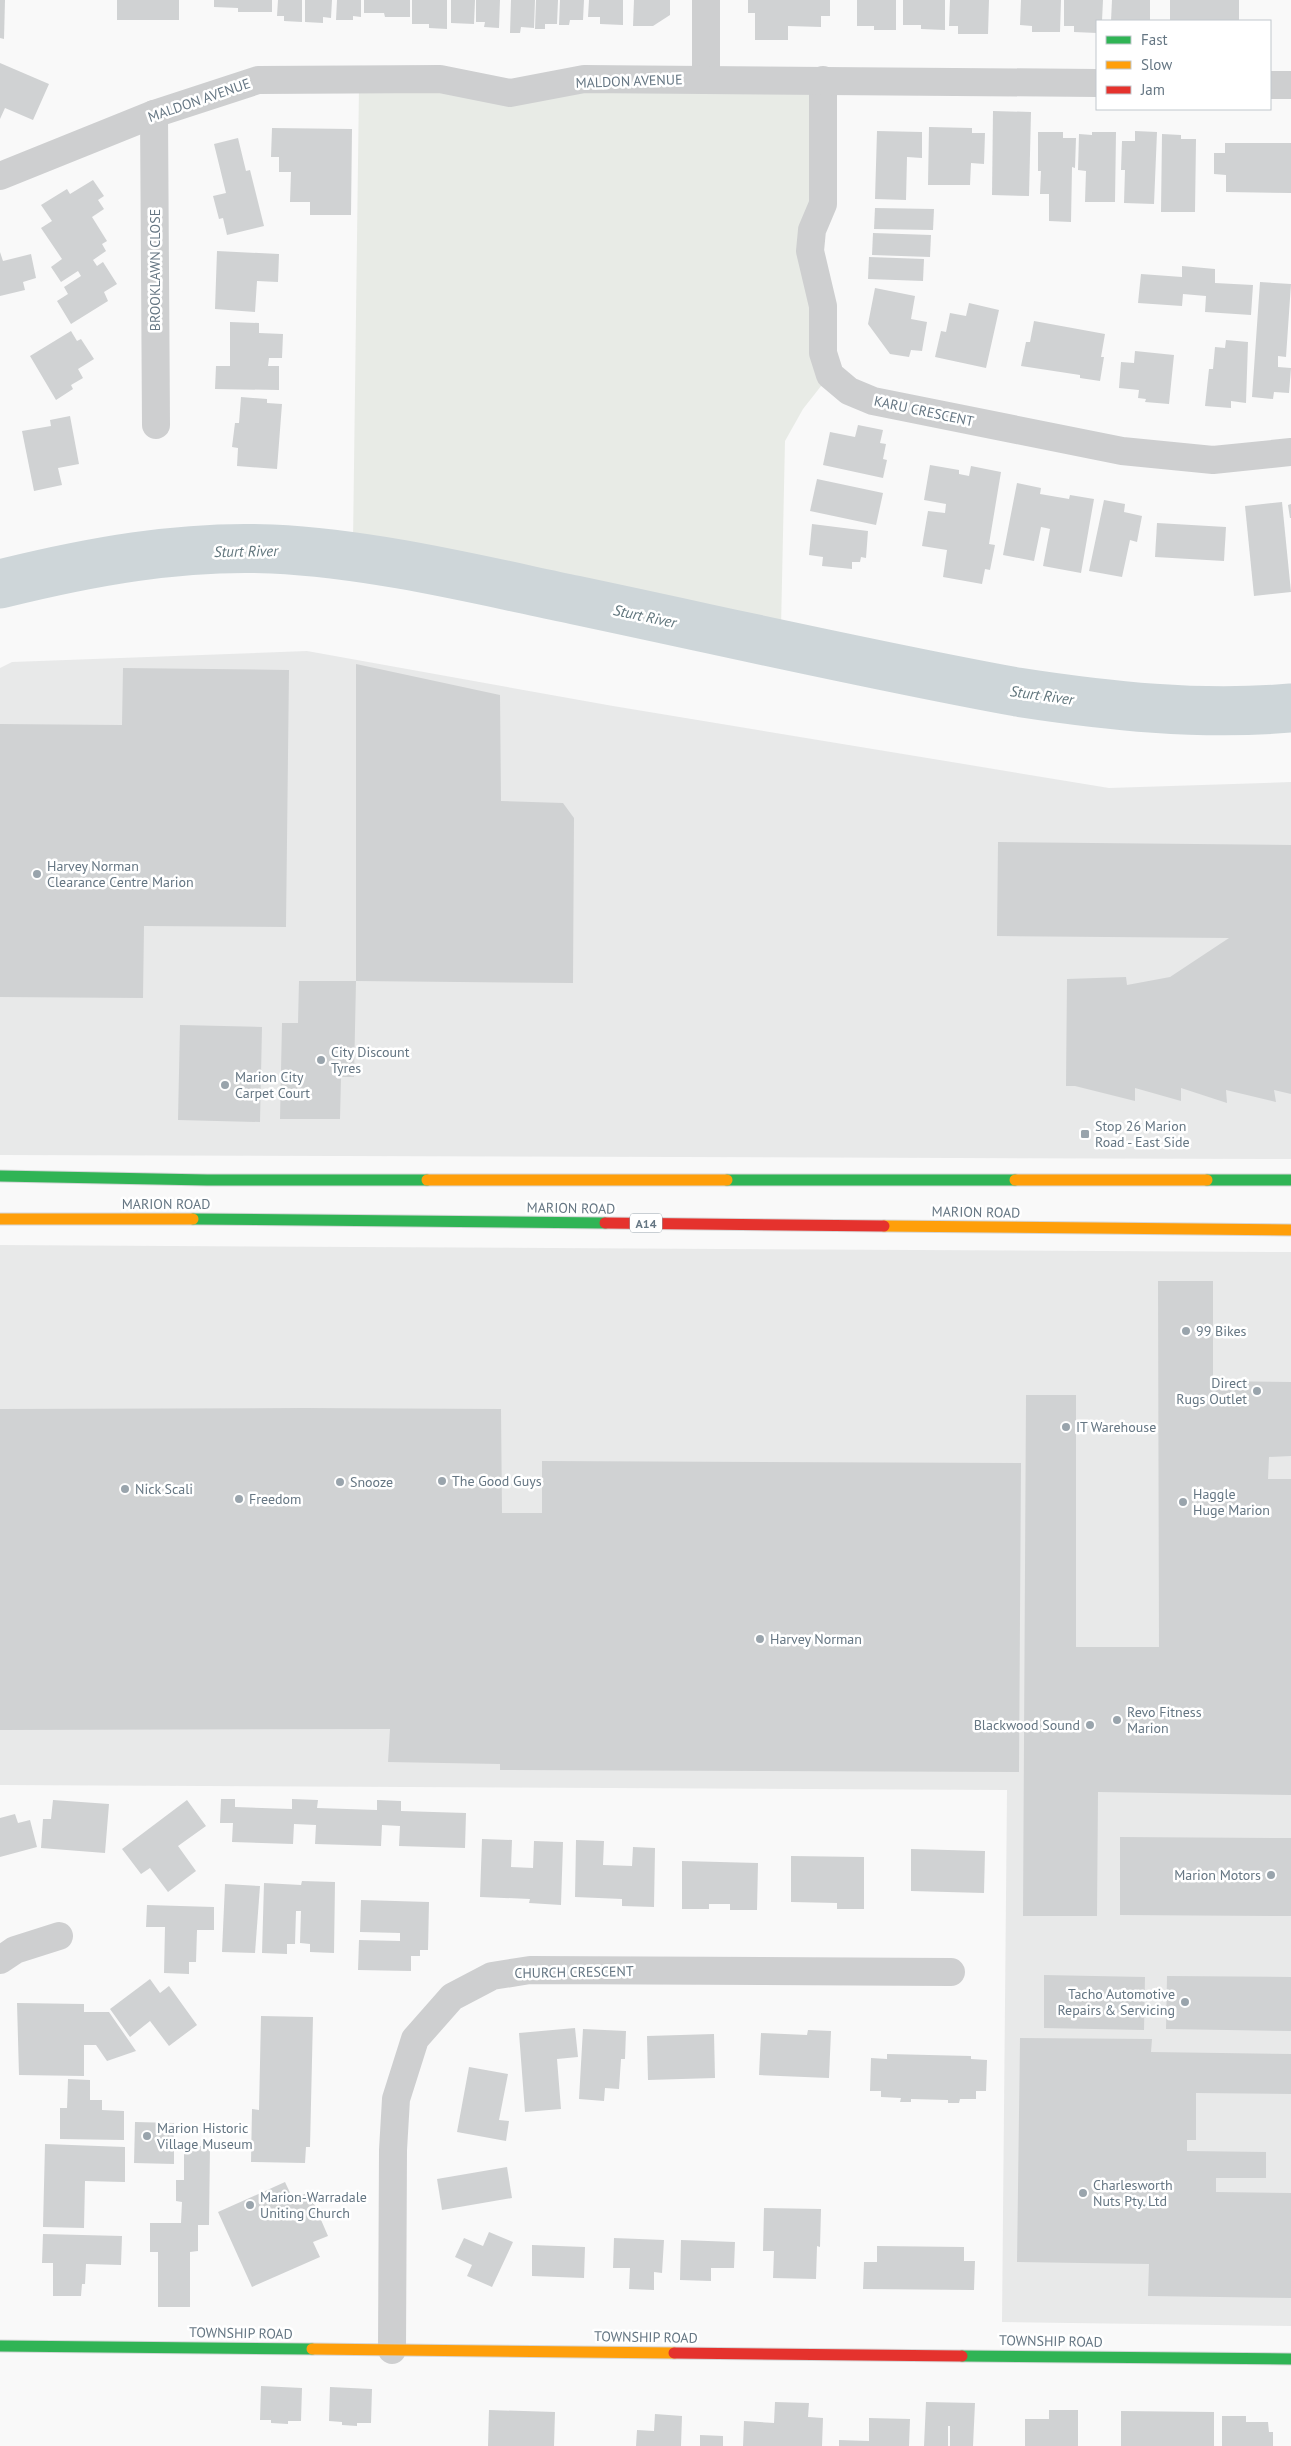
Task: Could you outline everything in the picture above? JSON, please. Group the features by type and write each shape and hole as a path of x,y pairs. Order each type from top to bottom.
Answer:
{"main road":[{"name":"MARION ROAD","path":"0,1176 207,1180 1291,1180"},
{"name":"MARION ROAD","path":"0,1219 235,1219 1291,1230"},
{"name":"TOWNSHIP ROAD","path":"0,2346 1291,2358"}],"street":[{"path":"706,0 706,79"},
{"name":"MALDON AVENUE","path":"0,176 154,114 258,80 440,79 510,93 584,80 706,79 1096,83"},
{"name":"KARU CRESCENT","path":"824,80 823,204 812,230 810,251 823,306 823,353 830,375 849,391 873,401 1122,451 1213,460 1291,452"},
{"path":"1271,85 1291,85"},
{"name":"BROOKLAWN CLOSE","path":"154,114 156,425"},
{"path":"0,1960 15,1950 59,1936"},
{"name":"CHURCH CRESCENT","path":"392,2350 393,2150 396,2099 415,2039 452,1997 492,1976 530,1970 951,1972"}],"shaded area":[{"path":"359,86 814,86 825,381 803,409 785,441 781,628 353,543"},
{"path":"307,651 613,706 1109,788 1291,782 1291,1159 0,1155 0,668 12,662"},
{"path":"0,1245 1291,1252 1291,2326 1002,2322 1007,1790 0,1785"}],"building":[{"path":"0,0 5,0 4,39 0,38"},
{"path":"117,0 179,0 179,20 117,20"},
{"path":"214,0 272,0 272,12 238,12 238,8 214,7"},
{"path":"278,0 302,0 302,22 284,21 284,16 277,16"},
{"path":"305,0 332,0 331,18 323,17 323,23 305,22"},
{"path":"337,0 361,0 361,17 353,16 353,20 336,20"},
{"path":"364,0 410,0 410,17 385,17 384,13 364,13"},
{"path":"412,0 447,0 447,29 429,28 429,24 412,24"},
{"path":"451,0 475,0 474,24 451,23"},
{"path":"476,0 500,0 499,28 484,27 485,22 476,22"},
{"path":"511,0 535,0 534,28 521,27 520,33 510,33"},
{"path":"536,0 558,0 557,24 545,24 545,29 535,29"},
{"path":"560,0 584,0 583,20 570,20 569,25 559,25"},
{"path":"589,0 623,0 623,25 600,24 600,17 588,17"},
{"path":"634,0 670,0 670,15 653,26 633,26"},
{"path":"748,0 830,0 830,16 821,16 821,27 788,26 788,40 755,40 755,13 748,13"},
{"path":"857,0 896,0 896,30 874,30 874,26 857,26"},
{"path":"903,0 945,0 945,30 921,29 921,25 903,25"},
{"path":"950,0 989,0 988,34 958,34 958,26 949,26"},
{"path":"1021,0 1061,0 1060,32 1032,32 1032,26 1020,25"},
{"path":"1064,0 1103,0 1102,20 1096,20 1096,33 1074,32 1074,26 1064,26"},
{"path":"1112,0 1150,0 1150,20 1111,20"},
{"path":"1170,0 1239,0 1239,20 1170,20"},
{"path":"0,63 49,84 33,120 5,108 0,119"},
{"path":"993,111 1031,112 1029,196 992,195"},
{"path":"929,127 972,128 972,133 985,133 984,164 971,163 970,185 928,185"},
{"path":"272,128 352,129 351,215 310,215 310,202 290,202 291,172 279,172 279,157 271,157"},
{"path":"877,131 922,132 922,158 907,157 906,200 875,199"},
{"path":"1135,131 1157,132 1154,204 1124,203 1125,170 1121,170 1122,141 1135,141"},
{"path":"1038,132 1063,132 1063,138 1076,138 1075,168 1072,167 1071,222 1049,221 1049,194 1040,194 1041,171 1038,171"},
{"path":"1092,132 1116,132 1115,202 1085,202 1086,171 1078,170 1079,134 1092,135"},
{"path":"1162,134 1181,135 1181,139 1196,139 1195,212 1161,212"},
{"path":"238,138 246,171 250,170 264,226 227,235 223,218 219,219 213,196 226,193 214,144"},
{"path":"1225,143 1291,143 1291,193 1226,192 1226,175 1214,174 1214,153 1225,153"},
{"path":"93,180 104,196 98,200 104,209 92,217 107,241 102,244 106,251 93,260 97,266 103,262 117,284 104,292 108,301 71,324 57,301 68,294 64,287 81,276 78,271 61,282 51,267 62,259 41,228 52,221 41,205 67,189 70,194"},
{"path":"875,208 934,209 933,230 874,229"},
{"path":"873,233 931,235 930,257 872,255"},
{"path":"217,251 279,254 278,282 257,281 255,312 215,309"},
{"path":"0,252 3,261 31,254 36,278 23,282 25,290 0,296"},
{"path":"869,257 924,259 923,281 868,279"},
{"path":"1182,266 1215,269 1215,283 1253,285 1251,315 1205,312 1206,296 1183,294 1182,306 1138,303 1141,274 1182,277"},
{"path":"1260,282 1291,284 1286,357 1278,356 1278,367 1291,368 1289,393 1274,392 1273,399 1252,397"},
{"path":"875,288 915,296 911,319 927,322 922,351 911,350 909,357 890,354 868,324"},
{"path":"969,303 999,310 986,368 935,357 941,331 946,332 950,313 966,316"},
{"path":"1034,321 1105,334 1101,357 1104,357 1100,381 1080,378 1080,375 1021,366 1026,342 1030,342"},
{"path":"230,322 259,323 259,333 283,334 282,358 269,358 268,366 279,366 279,390 215,389 216,366 230,366"},
{"path":"71,331 77,341 81,339 94,359 78,369 83,378 71,385 73,389 56,400 30,356"},
{"path":"1226,340 1248,342 1246,403 1231,401 1231,408 1205,406 1209,369 1213,369 1215,347 1225,348"},
{"path":"1135,351 1174,355 1169,404 1145,402 1146,399 1138,398 1139,390 1119,388 1121,362 1134,363"},
{"path":"241,397 267,399 267,403 282,404 277,469 237,466 238,448 232,447 235,423 239,423"},
{"path":"70,416 79,464 58,468 62,485 34,491 22,431 51,426 50,420"},
{"path":"858,425 883,430 880,443 886,444 883,459 887,460 883,478 823,465 830,432 855,437"},
{"path":"930,465 959,470 959,474 969,476 971,466 1001,472 989,544 995,545 990,570 985,569 982,584 943,577 947,550 922,546 928,511 945,513 946,504 924,500"},
{"path":"817,479 883,493 876,525 810,511"},
{"path":"1017,483 1041,488 1040,494 1069,499 1070,495 1094,499 1081,573 1043,566 1050,529 1046,528 1041,527 1034,561 1003,555"},
{"path":"1104,500 1125,504 1124,512 1142,516 1137,542 1130,540 1122,577 1089,571"},
{"path":"1282,502 1291,592 1254,596 1245,506"},
{"path":"1291,504 1291,518 1290,518 1288,505"},
{"path":"1157,523 1226,527 1224,561 1155,557"},
{"path":"812,524 868,531 866,558 861,557 860,562 852,562 852,569 822,566 823,557 809,555"},
{"path":"356,664 500,695 501,801 563,803 574,818 573,983 356,981"},
{"path":"123,668 289,670 286,927 144,926 143,998 0,997 0,724 122,725"},
{"path":"998,842 1291,845 1291,1094 1274,1090 1276,1102 1226,1090 1227,1103 1181,1088 1181,1101 1135,1088 1135,1101 1075,1086 1066,1086 1067,979 1126,977 1127,985 1170,977 1229,938 997,936"},
{"path":"299,981 356,981 354,1077 341,1077 340,1119 280,1119 282,1023 298,1023"},
{"path":"180,1025 262,1027 260,1122 178,1120"},
{"path":"1158,1281 1213,1281 1213,1381 1291,1382 1291,1456 1269,1457 1268,1479 1291,1479 1291,1795 1098,1792 1097,1916 1023,1916 1026,1395 1076,1395 1076,1647 1159,1647"},
{"path":"0,1409 501,1409 502,1513 542,1513 542,1461 1021,1463 1019,1772 500,1770 500,1764 388,1762 390,1729 0,1730"},
{"path":"221,1799 235,1799 235,1807 292,1809 292,1799 318,1800 317,1808 377,1810 377,1800 401,1801 401,1811 466,1813 465,1848 399,1846 400,1826 382,1825 381,1846 315,1844 316,1825 294,1824 293,1844 232,1842 233,1823 220,1823"},
{"path":"53,1800 109,1804 105,1853 41,1848 43,1819 51,1819"},
{"path":"187,1800 206,1826 178,1846 196,1871 168,1892 150,1868 141,1874 122,1849"},
{"path":"15,1814 18,1823 30,1820 37,1847 0,1857 0,1818"},
{"path":"1120,1837 1291,1838 1291,1916 1120,1915"},
{"path":"482,1839 512,1840 511,1867 533,1868 534,1841 563,1842 561,1905 529,1903 530,1899 480,1897"},
{"path":"576,1840 604,1841 603,1865 632,1866 633,1847 655,1848 654,1907 622,1906 622,1899 575,1897"},
{"path":"911,1849 985,1851 984,1893 911,1891"},
{"path":"791,1856 864,1857 864,1909 837,1909 837,1903 791,1902"},
{"path":"682,1861 758,1863 757,1910 730,1910 730,1904 709,1904 709,1909 682,1909"},
{"path":"302,1881 335,1882 334,1953 310,1952 310,1944 300,1943 301,1911 296,1911 295,1944 287,1944 287,1954 262,1953 264,1883 301,1885"},
{"path":"225,1884 260,1886 255,1953 222,1952"},
{"path":"361,1900 429,1902 428,1950 420,1950 420,1956 411,1956 411,1971 358,1970 359,1940 400,1941 400,1933 360,1932"},
{"path":"147,1905 214,1907 214,1930 197,1930 196,1962 189,1962 189,1974 164,1973 165,1927 146,1927"},
{"path":"1044,1975 1145,1977 1144,2030 1044,2028"},
{"path":"1167,1976 1291,1977 1291,2031 1166,2029"},
{"path":"150,1979 160,1993 169,1986 197,2025 169,2046 150,2021 130,2037 110,2009"},
{"path":"17,2003 84,2004 84,2012 109,2012 136,2051 107,2061 96,2045 84,2045 84,2076 19,2075"},
{"path":"261,2016 313,2017 310,2147 306,2147 305,2163 251,2162 252,2109 259,2110"},
{"path":"575,2028 578,2057 557,2059 561,2109 525,2112 519,2033"},
{"path":"583,2029 626,2031 625,2059 621,2059 619,2089 605,2088 604,2101 579,2099"},
{"path":"808,2030 831,2031 829,2078 759,2075 761,2033 807,2035"},
{"path":"714,2034 715,2078 648,2080 647,2036"},
{"path":"1020,2038 1152,2039 1151,2052 1291,2054 1291,2094 1196,2093 1196,2140 1187,2140 1187,2151 1266,2152 1266,2178 1216,2178 1216,2192 1291,2193 1291,2298 1148,2296 1149,2264 1017,2262"},
{"path":"887,2054 971,2056 971,2059 987,2060 986,2091 976,2091 976,2099 960,2099 959,2103 948,2103 948,2100 911,2099 911,2102 900,2102 901,2098 881,2097 881,2091 870,2091 871,2058 887,2059"},
{"path":"469,2067 508,2074 499,2120 509,2121 506,2141 457,2132"},
{"path":"68,2079 90,2080 90,2100 102,2100 102,2110 124,2111 124,2140 60,2139 60,2108 67,2108"},
{"path":"135,2122 174,2123 174,2164 134,2163"},
{"path":"45,2144 125,2147 125,2182 85,2181 84,2228 43,2227"},
{"path":"184,2146 210,2146 209,2225 198,2225 198,2251 190,2252 190,2307 158,2307 158,2252 150,2252 150,2223 181,2223 182,2202 176,2201 176,2180 184,2180"},
{"path":"507,2167 512,2198 442,2210 437,2179"},
{"path":"285,2182 293,2199 309,2192 328,2236 313,2242 320,2257 252,2287 218,2212"},
{"path":"764,2208 821,2209 820,2247 817,2246 816,2279 773,2278 774,2251 763,2251"},
{"path":"489,2232 513,2242 492,2287 467,2276 472,2265 455,2257 464,2238 483,2246"},
{"path":"43,2234 122,2236 121,2265 86,2264 85,2284 82,2284 81,2296 53,2296 53,2263 42,2263"},
{"path":"614,2238 664,2240 662,2273 654,2272 654,2290 629,2289 630,2268 613,2268"},
{"path":"681,2240 735,2242 734,2268 711,2268 711,2281 680,2280"},
{"path":"532,2245 585,2247 584,2278 532,2276"},
{"path":"877,2246 964,2247 964,2261 975,2261 974,2290 863,2289 864,2262 877,2262"},
{"path":"261,2386 302,2388 301,2421 288,2421 288,2424 271,2423 271,2420 260,2420"},
{"path":"330,2387 372,2389 371,2423 357,2423 357,2426 342,2425 342,2422 329,2421"},
{"path":"775,2402 809,2403 808,2417 823,2418 822,2446 743,2446 744,2421 774,2423"},
{"path":"926,2402 975,2403 973,2446 950,2446 950,2426 948,2426 948,2446 924,2446"},
{"path":"489,2410 555,2412 554,2446 488,2446"},
{"path":"1049,2410 1078,2410 1078,2446 1025,2446 1025,2419 1049,2419"},
{"path":"1121,2411 1214,2412 1214,2446 1121,2446"},
{"path":"655,2414 682,2416 681,2446 636,2446 637,2430 654,2431"},
{"path":"1222,2416 1246,2416 1246,2422 1268,2422 1269,2432 1273,2432 1273,2446 1222,2446"},
{"path":"869,2418 910,2419 909,2446 839,2446 839,2440 869,2441"},
{"path":"700,2435 723,2436 723,2446 700,2446"}],"waterway":[{"name":"Sturt River","path":"0,584 101,562 169,553 238,548 310,552 424,568 851,659 1017,692 1085,702 1188,710 1223,711 1291,708"}],"traffic: fast":[{"path":"0,1176 207,1180 427,1180"},
{"path":"727,1180 1015,1180"},
{"path":"1207,1180 1291,1180"},
{"path":"193,1219 605,1223"},
{"path":"0,2346 312,2349"},
{"path":"962,2356 1291,2359"}],"traffic: slow":[{"path":"427,1180 727,1180"},
{"path":"1015,1180 1207,1180"},
{"path":"0,1219 193,1219"},
{"path":"884,1226 1291,1230"},
{"path":"312,2349 674,2353"}],"traffic: jam":[{"path":"605,1223 884,1226"},
{"path":"674,2353 962,2356"}],"place":[{"name":"Harvey Norman Clearance Centre Marion","path":"37,874"},
{"name":"City Discount Tyres","path":"321,1060"},
{"name":"Marion City Carpet Court","path":"225,1085"},
{"name":"Stop 26 Marion Road - East Side","path":"1085,1134"},
{"name":"99 Bikes","path":"1186,1331"},
{"name":"Direct Rugs Outlet","path":"1257,1391"},
{"name":"IT Warehouse","path":"1066,1427"},
{"name":"The Good Guys","path":"442,1481"},
{"name":"Snooze","path":"340,1482"},
{"name":"Nick Scali","path":"125,1489"},
{"name":"Freedom","path":"239,1499"},
{"name":"Haggle Huge Marion","path":"1183,1502"},
{"name":"Harvey Norman","path":"760,1639"},
{"name":"Revo Fitness Marion","path":"1117,1720"},
{"name":"Blackwood Sound","path":"1090,1725"},
{"name":"Marion Motors","path":"1271,1875"},
{"name":"Tacho Automotive Repairs & Servicing","path":"1185,2002"},
{"name":"Marion Historic Village Museum","path":"147,2136"},
{"name":"Charlesworth Nuts Pty. Ltd","path":"1083,2193"},
{"name":"Marion-Warradale Uniting Church","path":"250,2205"}]}
